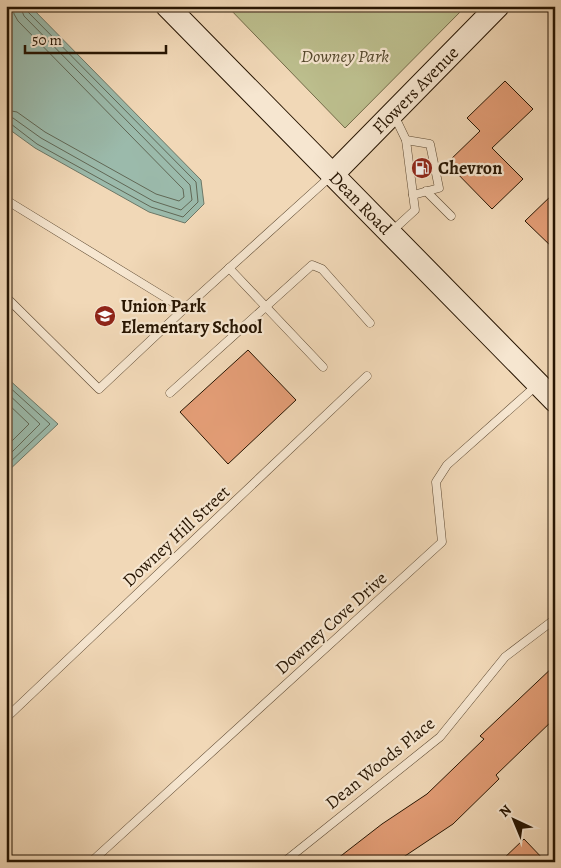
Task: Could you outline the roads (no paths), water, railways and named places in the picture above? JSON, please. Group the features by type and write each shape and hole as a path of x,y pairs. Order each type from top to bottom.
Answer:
{"main road":[{"name":"Dean Road","path":"167,6 555,401"},
{"name":"Flowers Avenue","path":"332,175 498,6"}],"lane":[{"path":"390,234 415,210 406,140 393,113"},
{"path":"406,140 430,144 439,188 413,195"},
{"path":"6,297 99,389 332,175"},
{"path":"426,191 452,216"},
{"path":"6,200 184,309"},
{"path":"170,393 312,265 322,269 370,323"},
{"path":"230,268 323,367"},
{"name":"Downey Hill Street","path":"6,718 367,376"},
{"name":"Downey Cove Drive","path":"91,862 442,542 436,482 447,465 538,384"},
{"name":"Dean Woods Place","path":"284,862 440,737 505,657 555,619"}],"water":[{"path":"6,6 30,6 201,180 204,204 185,223 149,212 35,148 6,127"},
{"path":"6,377 58,424 6,473"}],"place":[{"name":"Chevron","path":"422,168"},
{"name":"Union Park Elementary School","path":"105,316"}],"park label":[{"name":"Downey Park","path":"345,56"}]}
